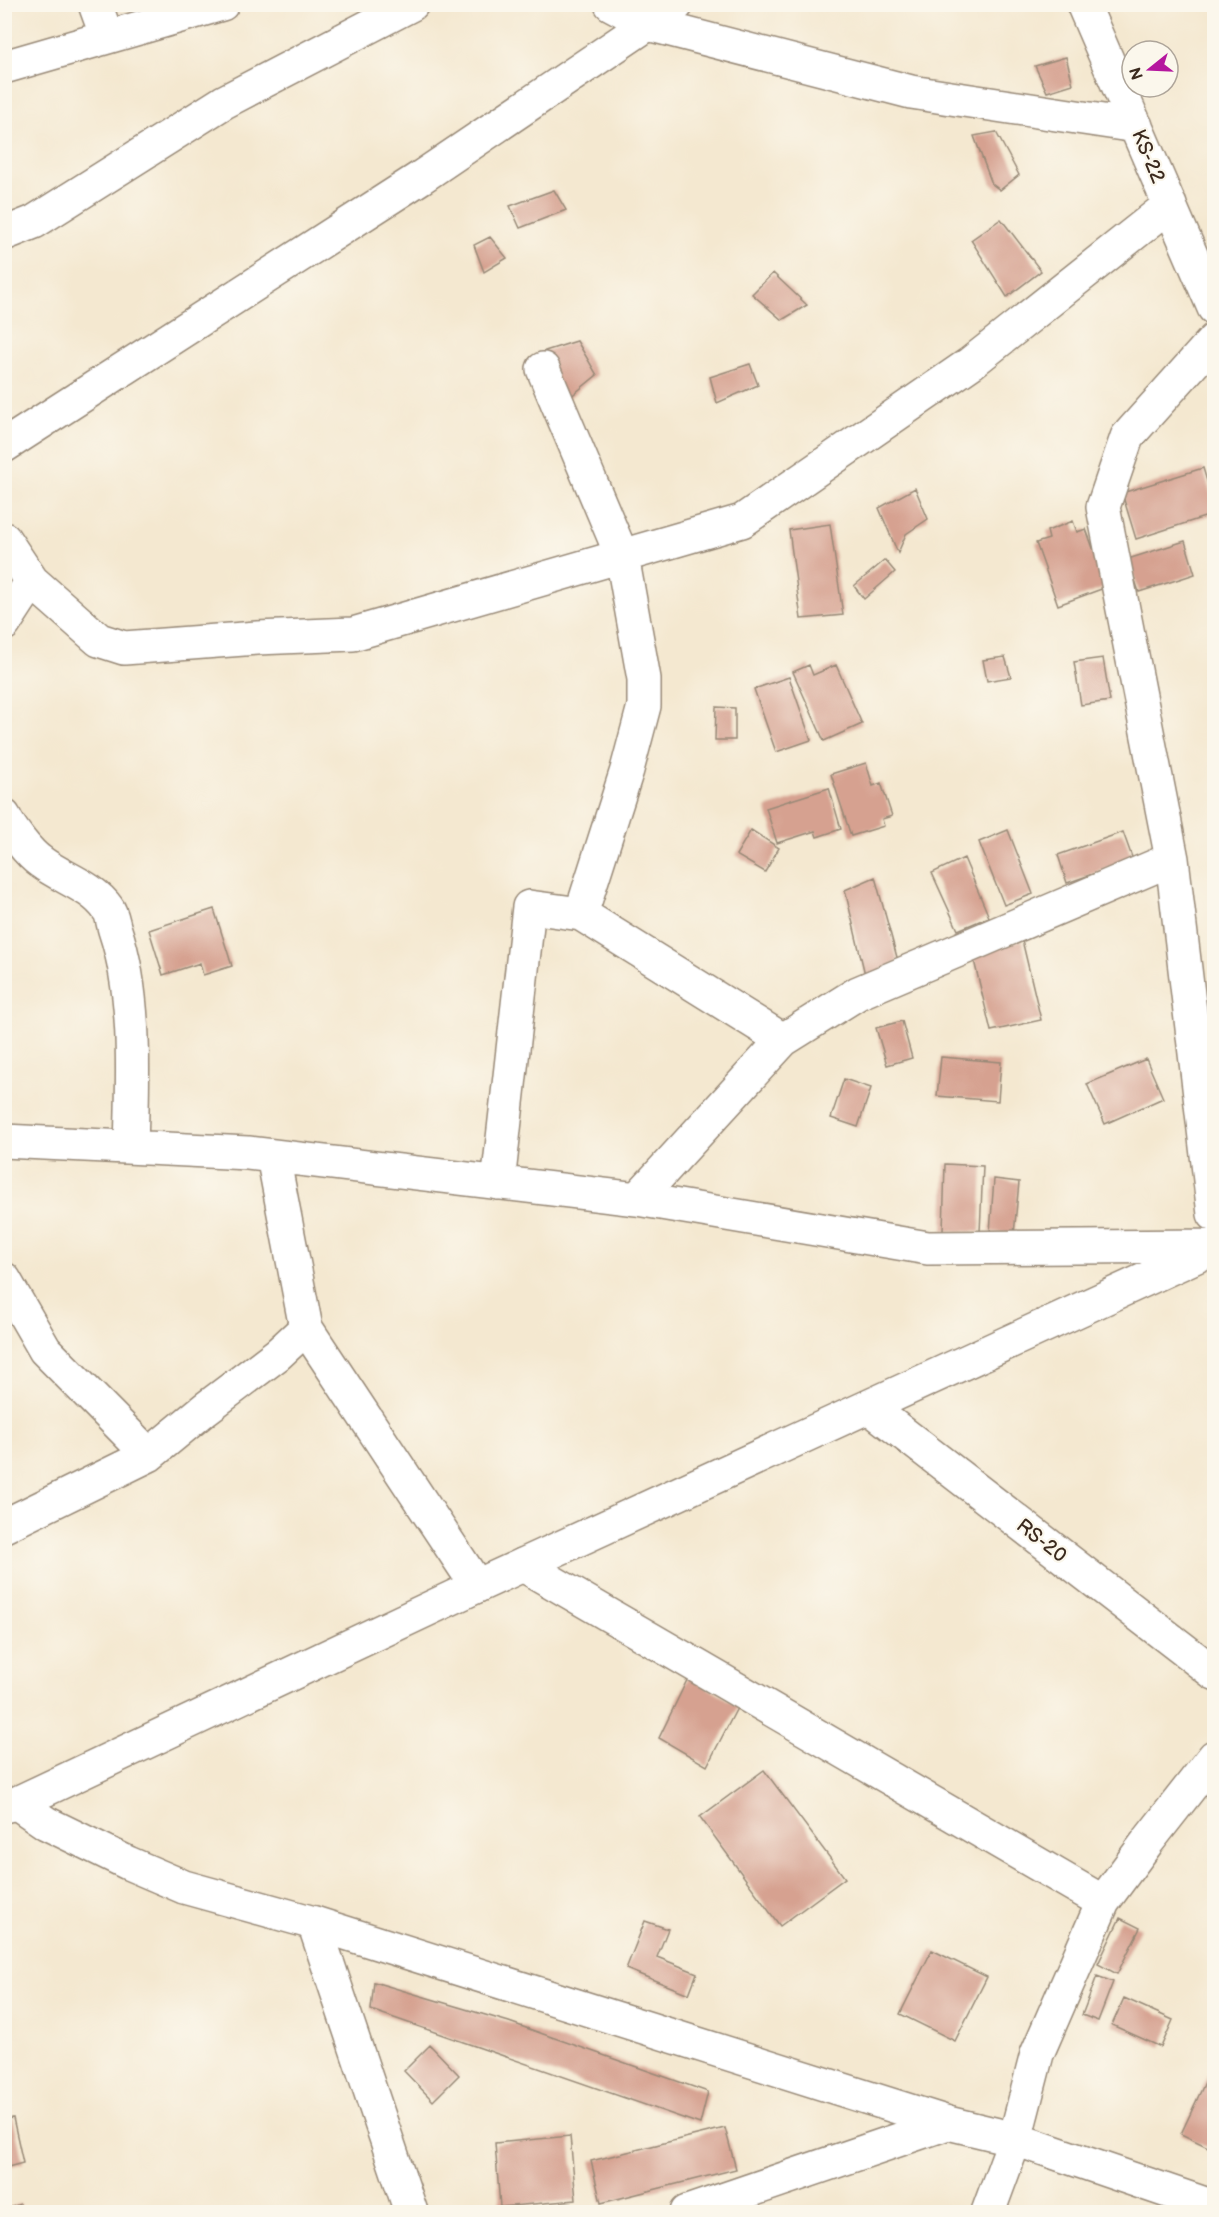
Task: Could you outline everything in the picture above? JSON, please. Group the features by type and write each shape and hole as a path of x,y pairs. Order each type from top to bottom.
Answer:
{"street":[{"path":"95,4 107,38"},
{"path":"4,67 222,4"},
{"path":"4,234 34,222 224,102 412,4"},
{"path":"611,4 648,24 911,92 1136,126"},
{"path":"4,446 420,178 677,4"},
{"name":"KS-22","path":"1083,4 1215,308"},
{"path":"4,539 32,581 99,640 124,648 257,638 353,634 742,521 971,363 1170,205"},
{"path":"1215,340 1127,437 1103,507 1172,859 1215,1214"},
{"path":"543,369 622,556 644,680 644,706 627,770 581,914"},
{"path":"4,624 32,581"},
{"path":"4,816 39,861 85,888 108,909 123,954 129,1008 133,1069 131,1147"},
{"path":"637,1199 783,1040 858,993 1172,859"},
{"path":"498,1183 529,907 581,914 783,1040"},
{"path":"4,1141 248,1153 637,1199 928,1248 1215,1247"},
{"path":"273,1156 306,1328 477,1586"},
{"path":"11,1805 522,1565 1215,1247"},
{"path":"4,1279 45,1350 149,1455"},
{"path":"4,1526 149,1455 278,1354 306,1328"},
{"name":"RS-20","path":"869,1407 1215,1673"},
{"path":"522,1565 1103,1902"},
{"path":"988,2212 1015,2139 1037,2054 1103,1902 1215,1757"},
{"path":"11,1805 128,1863 184,1887 314,1923 948,2123 1015,2139 1215,2207"},
{"path":"314,1923 411,2212"},
{"path":"687,2212 948,2123"}],"building":[{"path":"1066,57 1073,84 1047,92 1035,66"},
{"path":"996,132 1019,175 1000,190 992,184 974,136"},
{"path":"554,190 566,210 520,228 510,206"},
{"path":"1001,219 1041,271 1007,297 971,240"},
{"path":"490,237 507,258 484,272 474,245"},
{"path":"773,273 807,305 782,320 752,294"},
{"path":"577,341 597,375 564,402 545,351"},
{"path":"750,364 758,385 717,403 710,377"},
{"path":"1203,468 1214,504 1214,514 1136,539 1122,493"},
{"path":"915,488 928,519 906,534 898,553 879,508"},
{"path":"1073,521 1077,532 1086,529 1107,587 1058,605 1036,543 1049,539 1047,531"},
{"path":"830,524 843,615 801,619 789,530"},
{"path":"1185,541 1195,574 1139,592 1128,559"},
{"path":"885,560 895,572 864,599 854,586"},
{"path":"1005,657 1011,677 987,681 983,660"},
{"path":"1103,658 1110,701 1081,705 1074,662"},
{"path":"809,665 813,675 836,665 862,724 824,741 793,672"},
{"path":"789,677 811,740 776,752 754,689"},
{"path":"716,707 735,708 735,740 715,740"},
{"path":"866,763 873,786 881,783 892,816 882,819 884,826 851,836 831,774"},
{"path":"829,788 841,829 817,837 815,831 777,843 766,808"},
{"path":"751,830 779,848 765,872 736,855"},
{"path":"1008,830 1033,894 1004,905 979,842"},
{"path":"1123,832 1133,860 1067,883 1058,855"},
{"path":"964,858 989,917 958,930 932,873"},
{"path":"875,877 898,961 866,979 845,890"},
{"path":"214,909 232,966 203,975 200,963 163,975 149,930"},
{"path":"1022,940 1041,1020 991,1031 972,952"},
{"path":"902,1021 912,1058 887,1065 876,1028"},
{"path":"941,1057 1001,1062 998,1101 937,1096"},
{"path":"1146,1059 1163,1098 1105,1124 1087,1084"},
{"path":"844,1079 871,1088 858,1127 831,1118"},
{"path":"945,1164 983,1166 980,1232 943,1231"},
{"path":"994,1179 1019,1182 1014,1234 990,1232"},
{"path":"689,1676 738,1706 707,1766 659,1738"},
{"path":"764,1770 845,1878 780,1926 700,1817"},
{"path":"1120,1918 1140,1928 1117,1974 1098,1964"},
{"path":"645,1921 668,1929 657,1957 697,1973 689,1994 626,1969"},
{"path":"932,1950 987,1977 955,2041 900,2014"},
{"path":"1097,1976 1113,1982 1098,2021 1082,2015"},
{"path":"374,1982 509,2022 708,2092 700,2124 371,2010"},
{"path":"1124,1998 1173,2020 1161,2047 1112,2025"},
{"path":"430,2045 459,2075 433,2101 404,2071"},
{"path":"1214,2063 1214,2150 1181,2134"},
{"path":"13,2118 23,2163 4,2168 4,2120"},
{"path":"725,2128 736,2169 601,2203 591,2161"},
{"path":"570,2136 576,2200 500,2207 495,2143"},
{"path":"20,2204 22,2212 4,2212 4,2210"}]}
